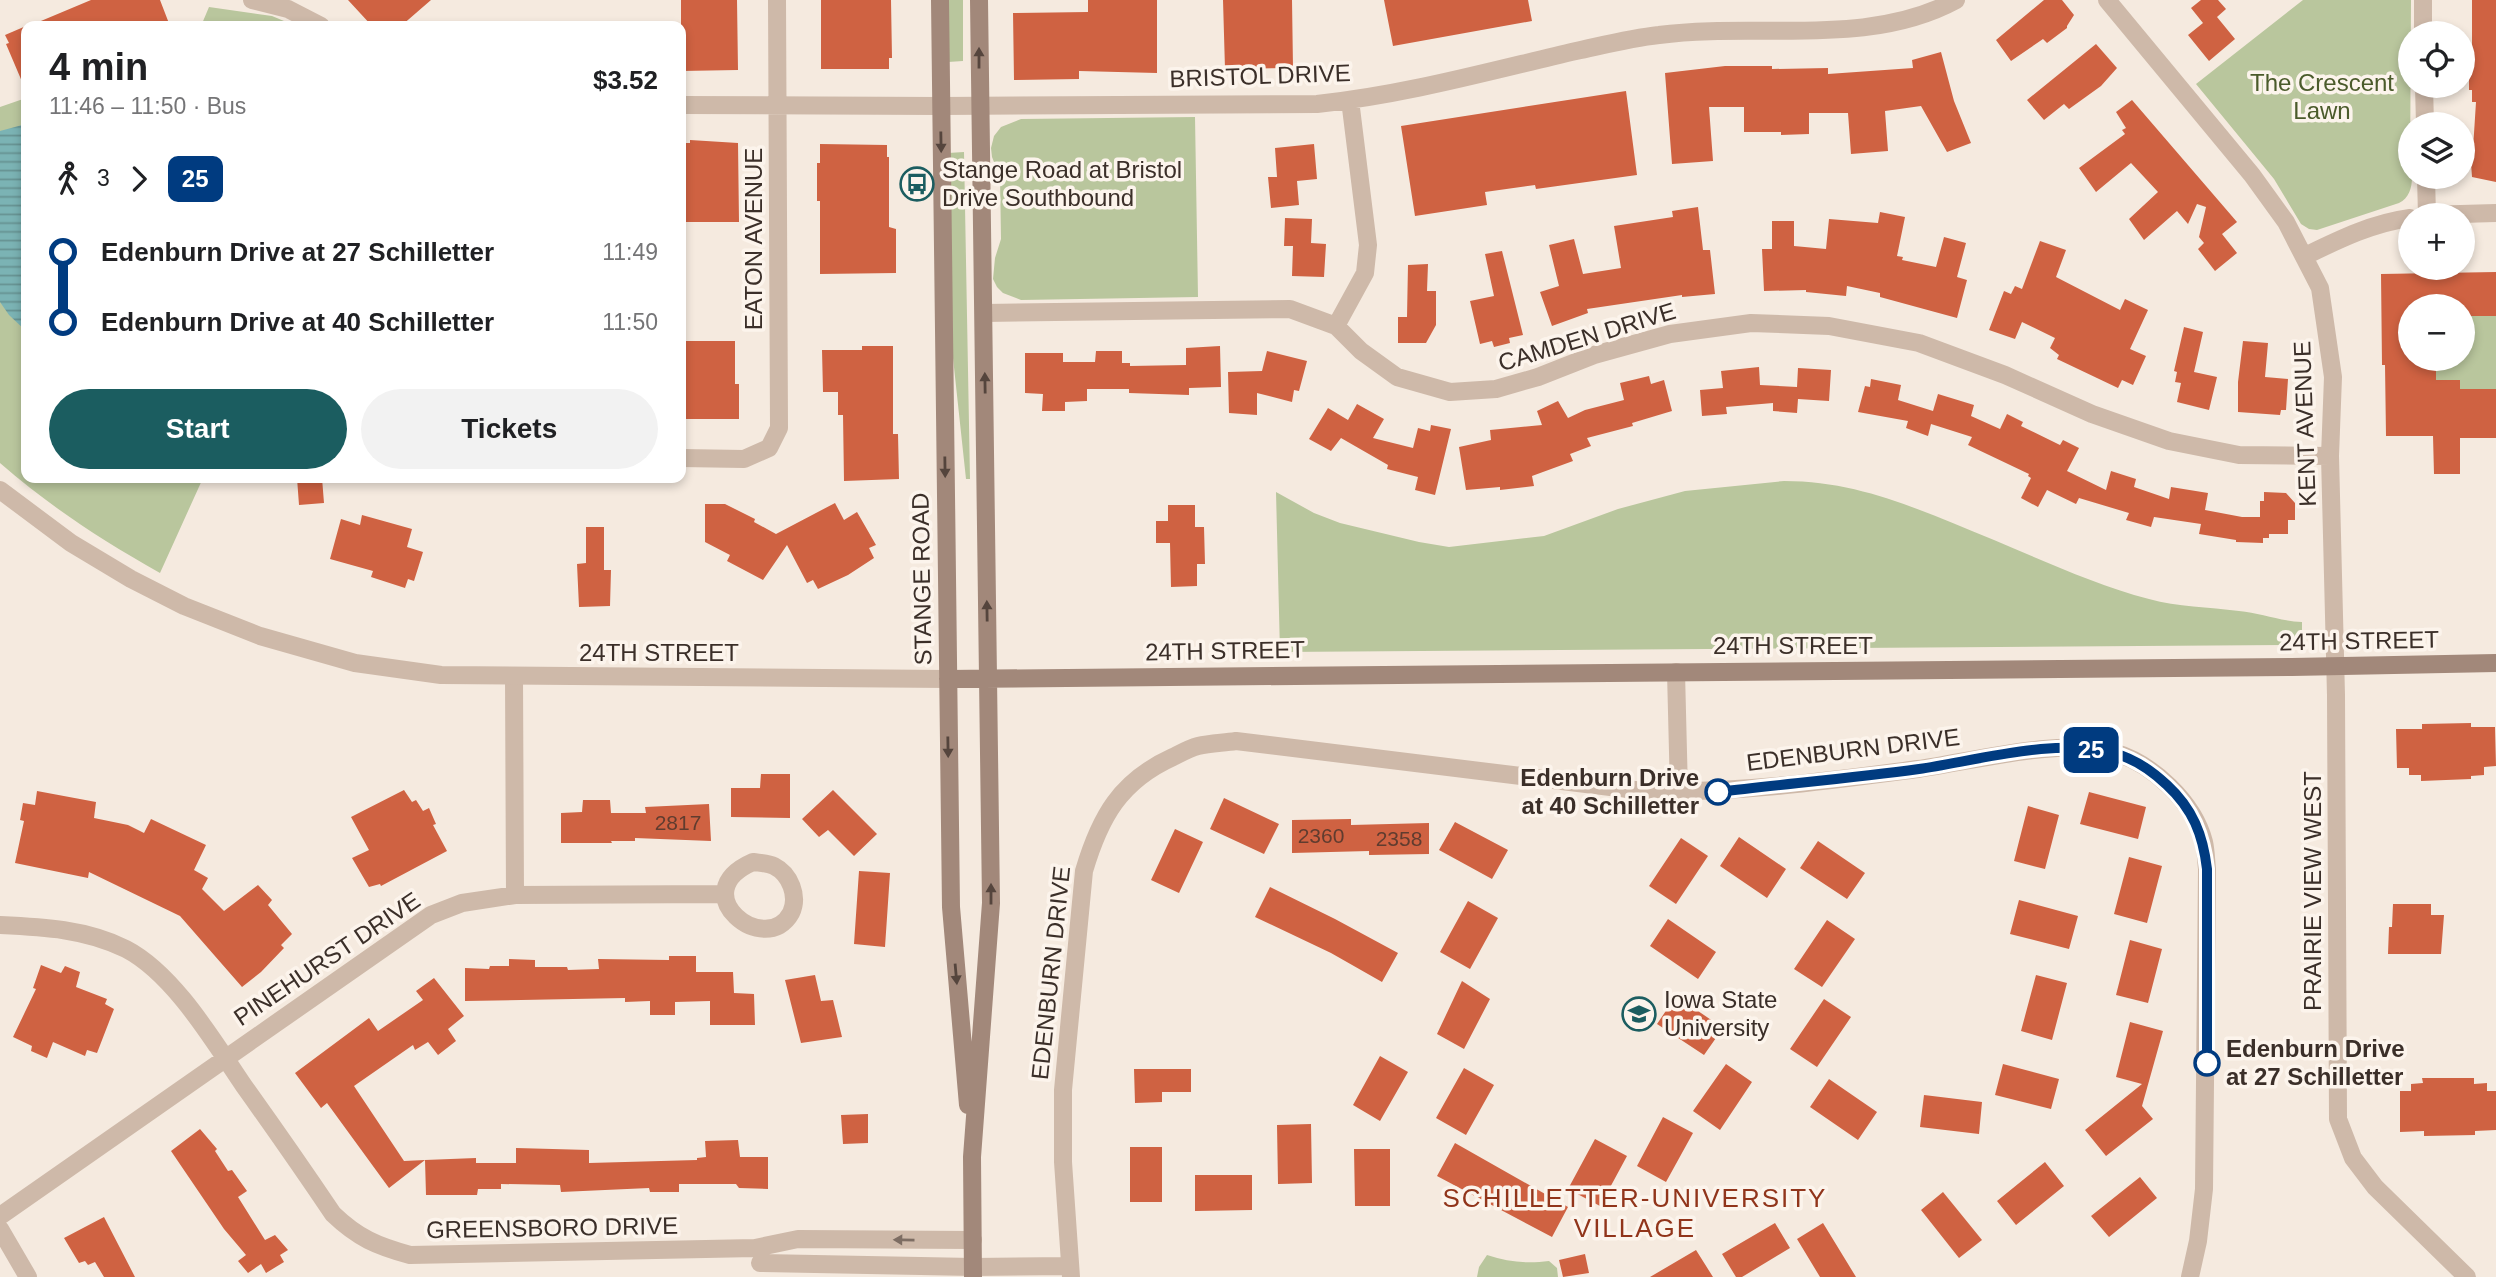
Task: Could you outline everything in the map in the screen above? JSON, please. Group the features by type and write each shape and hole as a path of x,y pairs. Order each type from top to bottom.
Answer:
{"main road":[{"name":"STANGE ROAD","path":"940,0 951,907 972,1157 973,1272"},
{"name":"STANGE ROAD","path":"972,1157 992,903 979,0"},
{"name":"24TH STREET","path":"948,679 2496,663"}],"street":[{"path":"252,0 288,9 311,21"},
{"name":"EATON AVENUE","path":"686,458 744,459 769,448 779,428 777,0"},
{"name":"BRISTOL DRIVE","path":"686,105 1317,104 1451,80 1657,35 1710,29 1862,29 1917,16 1956,0"},
{"name":"KENT AVENUE","path":"2107,0 2252,175 2286,222 2320,288 2333,377 2330,456 2336,666"},
{"path":"2423,0 2423,21"},
{"path":"1336,326 1365,273 1368,245 1350,100"},
{"path":"2475,214 2496,213"},
{"path":"2305,256 2343,237 2398,220"},
{"name":"CAMDEN DRIVE","path":"984,313 1290,309 1336,326 1361,351 1397,377 1450,392 1496,389 1538,377 1594,355 1670,334 1751,323 1829,326 1919,342 2005,375 2092,414 2169,441 2239,455 2330,456"},
{"name":"24TH STREET","path":"0,490 71,542 131,579 184,606 260,636 355,663 440,675 514,677 948,679"},
{"name":"PRAIRIE VIEW WEST","path":"2336,666 2338,1119 2353,1158 2375,1187 2467,1277"},
{"path":"1676,672 1679,792"},
{"path":"514,677 515,895"},
{"name":"EDENBURN DRIVE","path":"1070,1271 1063,1163 1063,1090 1084,870 1094,838 1111,805 1133,781 1157,764 1197,746 1236,741 1643,791 1732,790 2074,748 2113,752 2149,768 2176,793 2194,820 2204,841 2207,869 2207,1116 2204,1189 2198,1241 2190,1277"},
{"name":"PINEHURST DRIVE","path":"0,1216 431,915 462,903 515,895 725,894"},
{"name":"GREENSBORO DRIVE","path":"0,925 53,928 91,935 127,949 160,975 187,1006 225,1058 333,1214 350,1230 377,1246 410,1255 759,1263 973,1272 1070,1271"},
{"path":"0,1229 28,1277"},
{"name":"GREENSBORO DRIVE","path":"759,1263 798,1239 973,1240"}],"green space":[{"path":"948,0 963,0 963,61 948,62"},
{"name":"The Crescent Lawn","path":"2303,0 2411,0 2411,21 2398,21 2398,98 2410,98 2410,112 2398,112 2398,189 2410,189 2409,192 2399,203 2317,230 2309,229 2301,224 2274,179 2196,84"},
{"path":"209,7 272,16 284,21 203,21"},
{"path":"21,100 21,480 0,463 0,107"},
{"path":"1195,117 1198,297 1021,300 1003,293 997,287 993,279 995,258 1001,239 1000,177 991,148 994,136 1001,127 1021,119"},
{"path":"964,152 970,479 966,479 953,358 948,153"},
{"path":"2475,316 2496,316 2496,389 2460,389 2436,380 2436,371 2475,371"},
{"path":"1784,481 1840,486 1892,500 2090,580 2160,602 2247,612 2302,622 2302,641 2284,645 1280,652 1276,492 1314,513 1340,523 1449,547 1544,536 1618,509 1685,491"},
{"path":"25,483 201,483 160,573 117,548"},
{"path":"1487,1255 1518,1262 1549,1261 1557,1268 1558,1277 1477,1277 1479,1267"}],"water":[{"path":"21,125 21,326 0,302 0,131"}],"building":[{"path":"91,0 160,0 168,21 41,21"},
{"path":"348,0 431,0 407,21 367,21"},
{"path":"681,0 737,0 738,70 686,71 686,21 681,21"},
{"path":"821,0 891,0 892,58 889,58 889,69 821,69"},
{"path":"1088,0 1157,0 1157,73 1079,71 1079,79 1014,80 1013,13 1088,12"},
{"path":"1223,0 1292,0 1293,68 1225,69"},
{"path":"1384,0 1528,0 1532,21 1393,46"},
{"path":"2044,0 2062,0 2074,15 2067,28 2047,43 2043,39 2011,61 1996,40"},
{"path":"2201,0 2218,0 2226,9 2217,17 2235,39 2209,61 2188,35 2203,23 2191,8"},
{"path":"2472,0 2496,0 2496,182 2475,178 2476,102 2472,102 2472,98 2475,98 2475,21 2472,21"},
{"path":"21,28 21,79 6,44 9,43 5,35"},
{"path":"2096,44 2117,68 2101,86 2069,109 2064,104 2044,120 2027,100"},
{"path":"1941,52 1954,101 1971,143 1947,152 1921,106 1885,111 1888,151 1851,154 1848,113 1809,113 1809,134 1781,135 1781,132 1744,132 1744,107 1709,107 1713,161 1672,164 1665,73 1725,66 1828,68 1828,74 1913,68 1912,60"},
{"path":"1626,91 1637,175 1536,189 1535,185 1485,192 1487,205 1415,216 1401,126"},
{"path":"2132,100 2237,222 2222,234 2237,253 2215,271 2198,249 2204,243 2199,237 2206,207 2197,204 2188,224 2177,211 2144,240 2129,219 2158,192 2131,163 2096,192 2079,168 2125,134 2122,130 2126,128 2116,112"},
{"path":"690,140 738,143 739,222 686,222 686,143 690,143"},
{"path":"820,144 887,145 889,227 896,229 896,273 820,274 817,163 820,163"},
{"path":"1314,144 1317,179 1297,181 1299,205 1271,208 1268,177 1277,177 1275,148"},
{"path":"1698,207 1703,250 1710,250 1715,294 1682,295 1587,309 1588,313 1552,326 1540,292 1559,286 1549,245 1574,239 1583,274 1621,268 1614,226 1673,217 1672,211"},
{"path":"1880,212 1905,217 1897,256 1903,257 1902,260 1936,267 1944,237 1966,243 1957,277 1967,280 1957,318 1880,297 1880,293 1847,286 1846,296 1806,290 1764,291 1762,249 1772,249 1772,221 1794,221 1794,246 1826,249 1829,219 1878,223"},
{"path":"1285,218 1312,219 1311,243 1326,244 1324,277 1292,276 1293,246 1284,246"},
{"path":"2040,241 2066,250 2056,277 2120,310 2125,299 2148,310 2130,349 2146,356 2133,385 2122,380 2118,388 2057,359 2059,355 2050,348 2055,338 2022,322 2015,339 1989,330 2004,291 2011,294 2015,286 2022,289"},
{"path":"1502,251 1523,335 1509,338 1510,343 1494,347 1492,341 1480,344 1470,301 1494,296 1485,254"},
{"path":"1428,264 1427,291 1436,291 1436,325 1426,343 1398,343 1398,317 1407,317 1408,265"},
{"path":"2475,272 2496,272 2496,316 2475,316 2475,294 2398,294 2398,371 2436,371 2436,380 2460,380 2460,389 2496,389 2496,438 2460,438 2460,474 2434,474 2433,436 2386,436 2381,274 2398,274 2398,280 2475,280"},
{"path":"2184,327 2203,332 2194,372 2217,377 2209,410 2177,402 2181,383 2175,382 2177,372 2174,371"},
{"path":"686,341 735,341 735,384 739,384 739,419 686,419"},
{"path":"2243,341 2268,343 2265,377 2288,379 2286,410 2281,410 2280,415 2238,412 2238,382"},
{"path":"862,346 893,346 893,434 898,434 899,479 844,481 843,415 838,415 838,392 823,392 822,350 862,350"},
{"path":"1220,346 1221,387 1189,388 1189,395 1129,393 1129,389 1087,389 1087,401 1065,402 1065,411 1042,411 1043,394 1025,393 1025,353 1063,353 1063,362 1095,362 1096,351 1122,351 1122,363 1130,363 1130,366 1186,365 1186,348"},
{"path":"1267,351 1307,361 1299,391 1294,390 1292,402 1257,393 1257,415 1229,413 1228,372 1262,371"},
{"path":"1759,367 1760,385 1797,387 1798,368 1831,370 1829,401 1798,399 1797,413 1773,411 1773,403 1726,407 1727,414 1702,416 1700,390 1723,388 1721,371"},
{"path":"1649,376 1651,384 1664,380 1672,411 1632,423 1633,426 1587,438 1591,446 1570,454 1573,461 1532,476 1534,486 1466,490 1459,447 1491,440 1490,430 1542,425 1537,411 1558,401 1568,418 1585,410 1624,400 1620,383"},
{"path":"1871,379 1901,385 1898,400 1933,411 1938,394 1974,405 1971,416 2000,429 2007,414 2023,422 2021,426 2060,445 2063,440 2079,448 2067,471 2106,490 2111,471 2136,479 2134,487 2169,499 2171,487 2208,493 2205,510 2242,517 2260,517 2260,501 2264,501 2264,492 2286,493 2295,503 2295,520 2288,520 2288,534 2269,534 2269,538 2263,538 2263,543 2236,542 2199,534 2201,524 2154,517 2151,527 2126,520 2129,513 2079,498 2076,504 2047,490 2038,507 2021,498 2031,478 2029,474 1968,445 1972,437 1931,424 1928,436 1906,428 1908,421 1858,412 1865,386 1870,387"},
{"path":"1357,404 1384,419 1373,438 1413,448 1418,428 1430,431 1431,425 1451,429 1435,495 1415,490 1418,477 1387,469 1388,465 1341,438 1331,451 1309,439 1328,408 1348,420"},
{"path":"297,483 322,483 324,503 299,505"},
{"path":"835,503 844,520 857,512 876,545 869,548 874,558 848,575 818,589 813,580 807,583 787,545 763,580 727,561 730,555 705,542 705,504 725,504 755,519 754,522 776,534"},
{"path":"1168,505 1195,505 1195,527 1204,527 1205,564 1197,564 1197,586 1171,587 1170,543 1156,543 1156,521 1168,521"},
{"path":"362,515 412,529 407,547 423,552 414,581 408,579 405,588 371,577 373,571 330,559 341,519 360,525"},
{"path":"586,527 604,527 604,570 611,570 610,606 579,607 577,564 586,563"},
{"path":"2471,723 2471,727 2495,727 2496,766 2484,767 2484,775 2471,776 2471,779 2421,781 2421,775 2409,775 2409,768 2397,768 2396,729 2422,729 2422,724"},
{"path":"761,774 790,774 790,818 731,817 731,788 760,788"},
{"path":"404,790 412,802 416,800 423,811 429,808 436,824 433,825 447,851 381,886 369,887 352,858 369,850 351,817"},
{"path":"833,790 877,834 854,856 828,830 819,837 802,819"},
{"path":"37,791 96,802 94,818 128,825 144,833 151,819 206,845 194,870 208,878 202,889 224,911 258,885 272,900 268,905 292,934 281,945 284,948 242,987 180,916 89,872 88,878 15,863 24,821 20,820 23,803 35,805"},
{"path":"2089,792 2146,807 2138,839 2080,824"},
{"path":"1224,798 1279,824 1264,854 1210,829"},
{"path":"583,800 610,800 611,813 646,813 645,807 709,804 711,841 635,838 635,841 611,841 612,843 561,843 561,813 582,812"},
{"path":"2028,806 2059,815 2045,869 2014,861"},
{"path":"1351,819 1351,825 1429,823 1429,854 1369,855 1369,851 1292,853 1292,820"},
{"path":"1455,822 1508,850 1492,879 1439,850"},
{"path":"1175,829 1203,842 1179,893 1151,880"},
{"path":"1739,837 1786,869 1767,898 1720,866"},
{"path":"1681,838 1708,856 1676,904 1649,886"},
{"path":"1818,841 1865,873 1847,899 1800,868"},
{"path":"2129,857 2162,866 2147,923 2114,914"},
{"path":"859,871 890,873 885,947 854,944"},
{"path":"1270,887 1398,953 1382,982 1331,953 1255,917"},
{"path":"2019,900 2078,916 2069,949 2010,934"},
{"path":"1468,901 1498,918 1470,969 1440,952"},
{"path":"2393,904 2431,904 2431,915 2444,915 2441,954 2388,954"},
{"path":"1668,919 1716,952 1698,979 1650,946"},
{"path":"1827,920 1855,939 1822,987 1794,969"},
{"path":"2130,940 2162,949 2148,1003 2116,995"},
{"path":"669,956 696,956 696,972 733,972 734,993 754,994 755,1025 710,1025 710,1001 675,1002 675,1015 650,1015 650,1001 625,1002 625,998 465,1001 465,968 509,966 509,959 535,960 535,967 599,969 598,959 669,960"},
{"path":"41,965 61,973 65,966 80,972 76,987 107,999 105,1004 114,1009 97,1053 87,1050 85,1056 53,1042 47,1058 31,1051 32,1046 13,1037 36,989 33,988"},
{"path":"815,975 821,1001 833,1000 842,1037 801,1043 785,980"},
{"path":"2036,975 2067,983 2052,1040 2021,1031"},
{"path":"434,978 464,1016 448,1029 456,1041 438,1055 428,1042 415,1050 413,1045 354,1086 404,1161 425,1160 389,1188 327,1103 321,1108 295,1073 369,1018 378,1031 423,1000 416,991"},
{"path":"1462,981 1490,999 1464,1049 1437,1034"},
{"path":"1676,996 1723,1028 1704,1055 1657,1024"},
{"path":"1824,999 1851,1017 1817,1067 1790,1049"},
{"path":"2130,1022 2163,1031 2142,1106 2153,1119 2106,1156 2085,1130 2142,1084 2116,1077"},
{"path":"1380,1056 1408,1072 1380,1121 1353,1105"},
{"path":"1726,1064 1752,1082 1720,1130 1693,1111"},
{"path":"2003,1064 2059,1079 2051,1109 1995,1095"},
{"path":"1464,1068 1494,1085 1466,1135 1436,1118"},
{"path":"1134,1069 1191,1069 1191,1092 1162,1092 1162,1102 1135,1103"},
{"path":"2422,1078 2474,1078 2474,1084 2487,1083 2487,1091 2496,1091 2496,1130 2475,1131 2475,1135 2424,1136 2424,1131 2400,1132 2400,1091 2411,1091 2411,1084 2423,1083"},
{"path":"1829,1079 1877,1112 1858,1140 1810,1107"},
{"path":"1924,1095 1982,1102 1979,1134 1920,1127"},
{"path":"868,1114 868,1143 843,1144 841,1115"},
{"path":"1663,1117 1693,1133 1666,1182 1637,1166"},
{"path":"1311,1124 1312,1183 1278,1184 1277,1125"},
{"path":"200,1129 217,1149 215,1151 228,1171 232,1170 247,1191 238,1197 265,1240 275,1235 288,1250 280,1255 284,1262 266,1273 261,1264 248,1273 238,1261 246,1255 224,1229 171,1151"},
{"path":"1595,1139 1627,1156 1600,1206 1568,1189"},
{"path":"738,1140 740,1157 768,1157 768,1189 739,1188 736,1184 679,1184 679,1192 650,1192 649,1188 561,1192 560,1185 501,1184 501,1189 478,1189 477,1195 426,1195 425,1160 476,1158 476,1163 516,1163 516,1148 589,1150 589,1163 697,1160 706,1157 705,1141"},
{"path":"1455,1143 1568,1207 1552,1237 1437,1176"},
{"path":"1130,1147 1162,1147 1162,1202 1130,1202"},
{"path":"1354,1149 1390,1149 1390,1206 1355,1206"},
{"path":"2045,1162 2064,1186 2016,1225 1997,1201"},
{"path":"1195,1175 1252,1175 1252,1210 1195,1211"},
{"path":"2140,1177 2157,1198 2109,1237 2091,1216"},
{"path":"1943,1192 1982,1240 1959,1258 1921,1210"},
{"path":"104,1217 135,1277 104,1277 95,1262 88,1265 85,1261 79,1263 64,1238"},
{"path":"1775,1223 1790,1248 1742,1277 1736,1277 1722,1254"},
{"path":"1823,1223 1856,1277 1820,1277 1797,1239"},
{"path":"1696,1250 1713,1277 1650,1277"},
{"path":"1585,1254 1589,1273 1563,1277 1559,1260"}],"bus line":[{"name":"25","path":"1718,792 2074,748 2113,752 2149,768 2176,793 2204,841 2207,869 2207,1063"}],"place":[{"name":"Stange Road at Bristol Drive Southbound","path":"917,184"},
{"name":"Edenburn Drive at 40 Schilletter","path":"1718,792"},
{"name":"Iowa State University","path":"1639,1014"},
{"name":"Edenburn Drive at 27 Schilletter","path":"2207,1063"}],"district":[{"name":"SCHILLETTER-UNIVERSITY VILLAGE","path":"1635,1213"}]}
